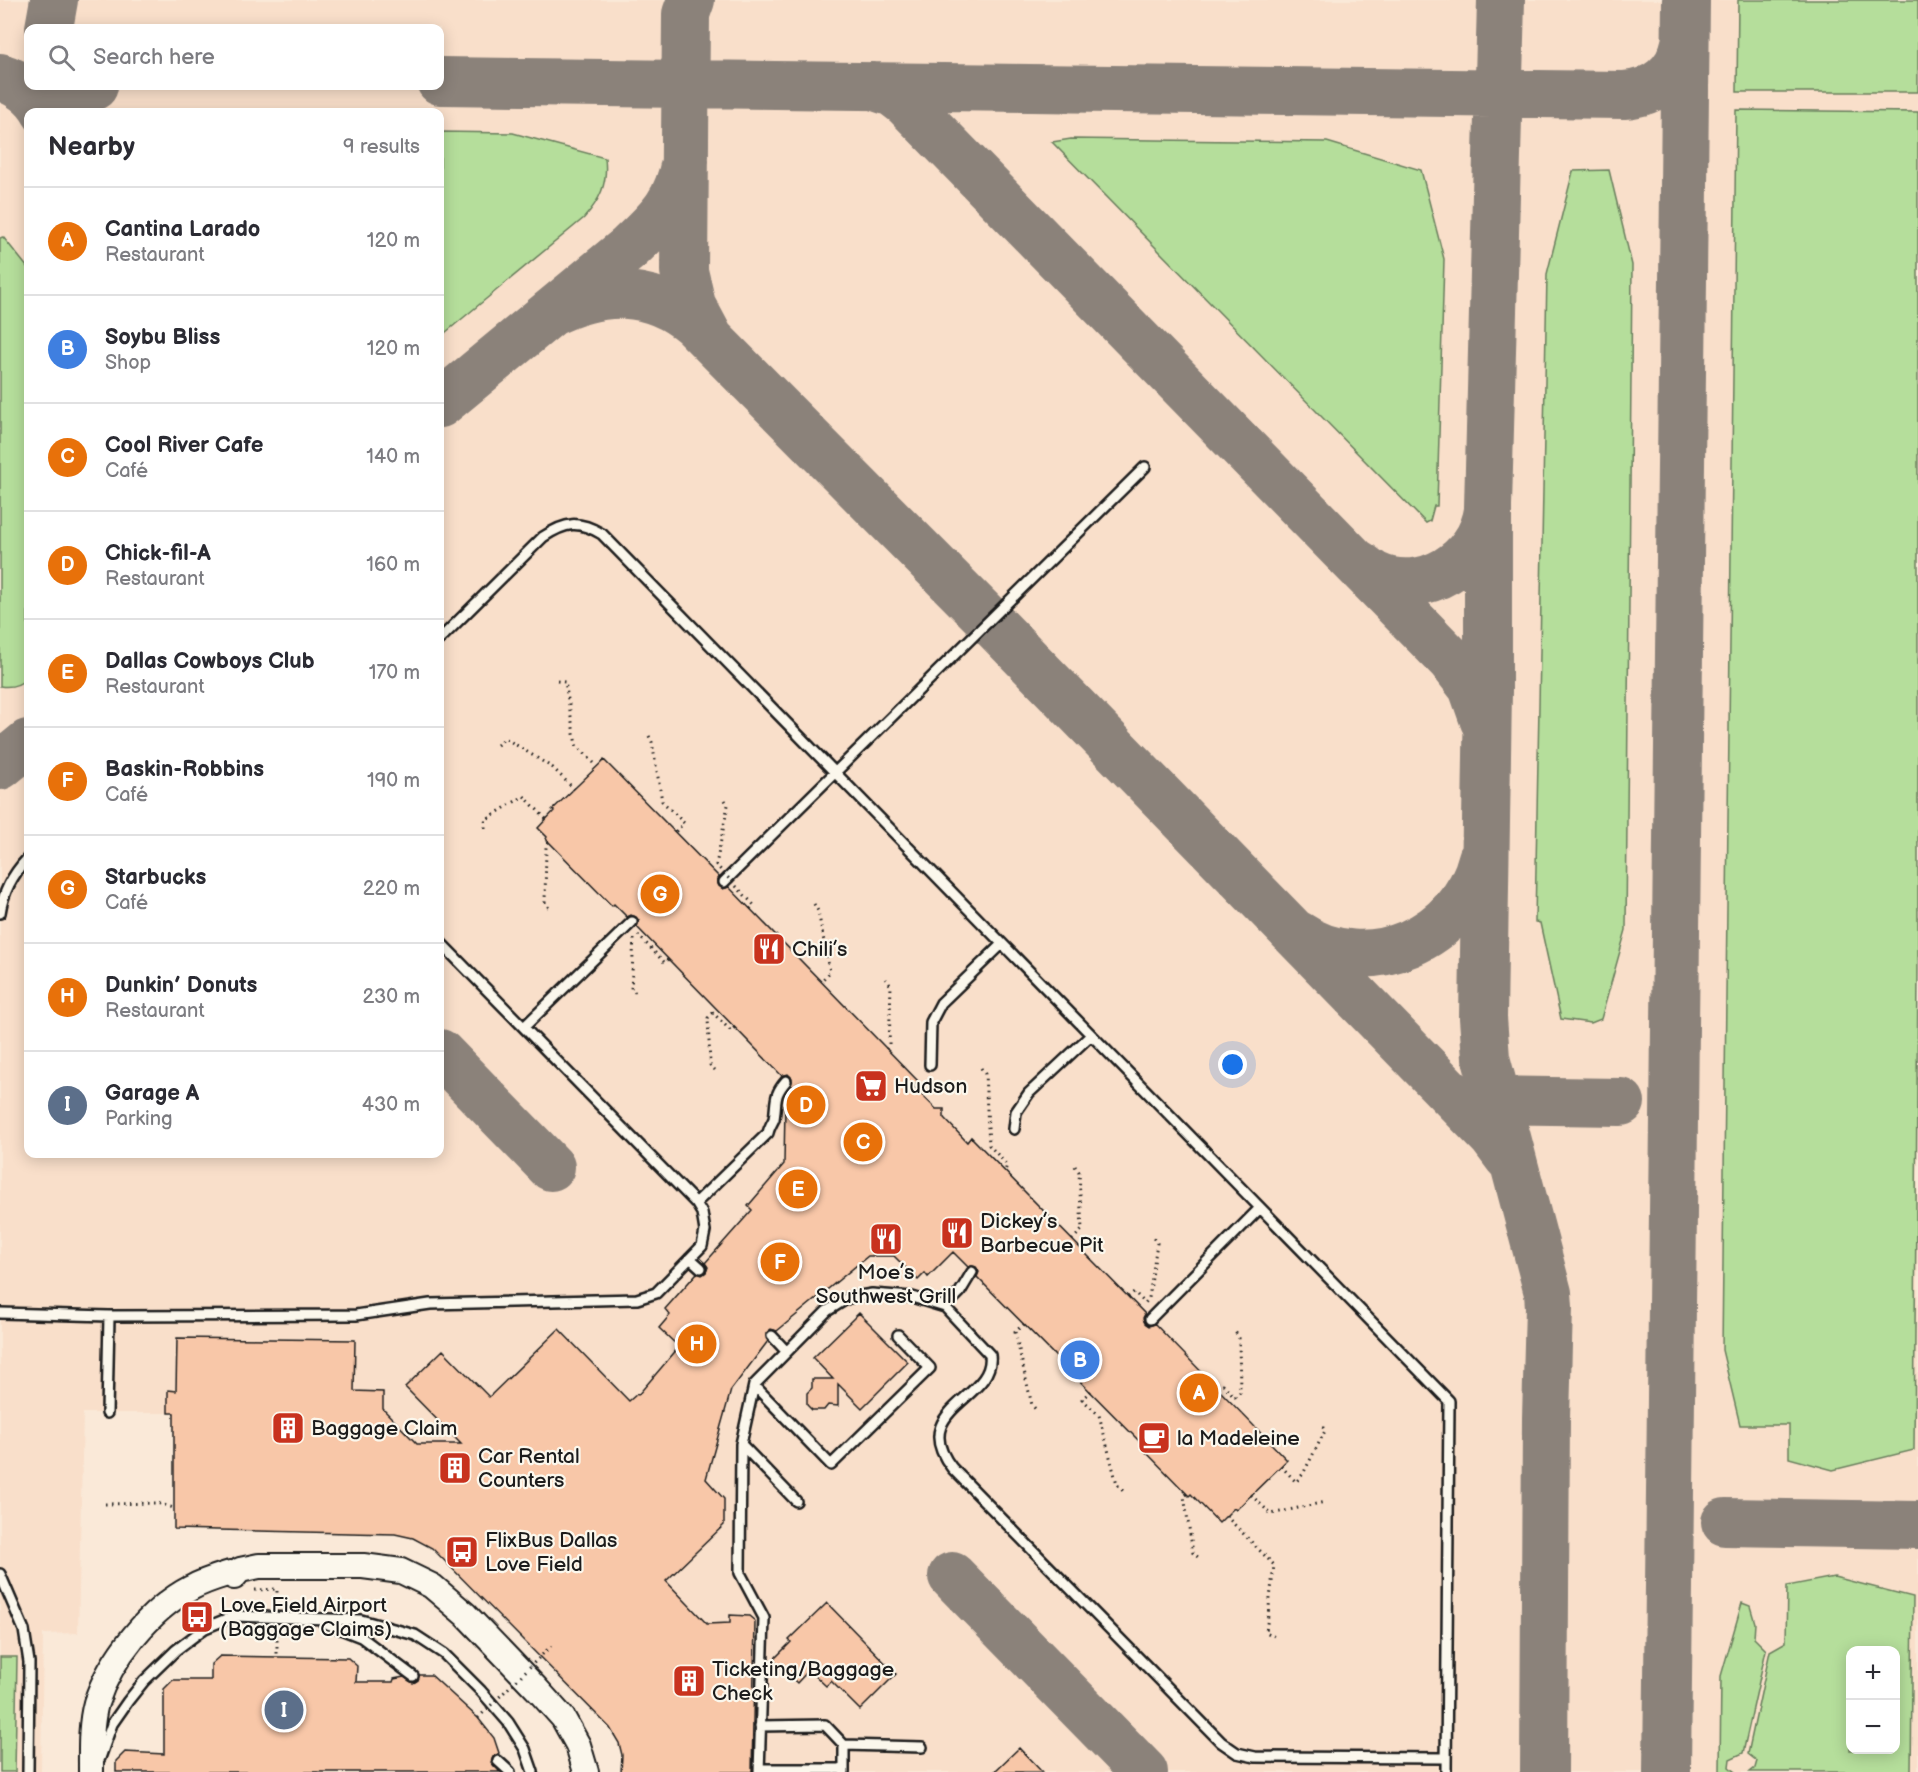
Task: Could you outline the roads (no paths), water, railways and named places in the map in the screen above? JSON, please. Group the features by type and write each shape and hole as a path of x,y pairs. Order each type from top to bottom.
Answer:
{"main road":[{"path":"91,1772 92,1733 96,1704 111,1670 123,1651 164,1606 189,1588 230,1573 234,1577 240,1570 259,1566 363,1566 401,1571 432,1586 451,1600 563,1718 578,1745 586,1772"}],"lane":[{"path":"724,882 1145,466"},
{"path":"444,635 543,537 558,528 574,524 588,526 602,534 1449,1401 1446,1772"},
{"path":"0,913 9,885 24,864"},
{"path":"524,1027 632,922"},
{"path":"930,1065 931,1022 941,1003 1002,944"},
{"path":"0,1313 109,1316 356,1315 430,1304 637,1299 656,1293 702,1246 705,1231 702,1213 696,1203 444,946"},
{"path":"1014,1129 1016,1112 1029,1093 1091,1035"},
{"path":"696,1203 768,1133 774,1119 775,1100 779,1089 786,1081"},
{"path":"1150,1319 1260,1208"},
{"path":"690,1258 701,1268"},
{"path":"945,1308 960,1292 972,1272"},
{"path":"760,1726 825,1725 844,1745 844,1771 759,1770 760,1726 764,1618 740,1573 741,1444 754,1385 827,1311 848,1298 872,1294 912,1298 945,1308 990,1355 991,1364 983,1379 952,1409 943,1422 938,1438 942,1455 1221,1742 1237,1753 1255,1757 1446,1758"},
{"path":"107,1413 109,1316"},
{"path":"754,1385 831,1465 930,1368 898,1335"},
{"path":"772,1336 786,1351"},
{"path":"741,1444 796,1501"},
{"path":"0,1574 24,1630 29,1662 28,1772"},
{"path":"98,1772 100,1753 112,1724 144,1682 176,1650 205,1628 234,1616 361,1620 415,1635 444,1654 508,1722 525,1749 533,1772"},
{"path":"316,1619 361,1637 413,1676"},
{"path":"844,1745 922,1747"},
{"path":"498,1761 510,1772"}],"place":[{"name":"Starbucks","path":"660,894"},
{"name":"Chili’s","path":"769,949"},
{"name":"Hudson","path":"871,1086"},
{"name":"Chick-fil-A","path":"806,1105"},
{"name":"Cool River Cafe","path":"863,1142"},
{"name":"Dallas Cowboys Club","path":"798,1189"},
{"name":"Dickey’s Barbecue Pit","path":"957,1233"},
{"name":"Moe’s Southwest Grill","path":"886,1239"},
{"name":"Baskin-Robbins","path":"780,1262"},
{"name":"Dunkin’ Donuts","path":"697,1344"},
{"name":"Soybu Bliss","path":"1080,1360"},
{"name":"Cantina Larado","path":"1199,1393"},
{"name":"Baggage Claim","path":"288,1428"},
{"name":"la Madeleine","path":"1154,1438"},
{"name":"Car Rental Counters","path":"455,1468"},
{"name":"FlixBus Dallas Love Field","path":"462,1552"},
{"name":"Love Field Airport (Baggage Claims)","path":"197,1617"},
{"name":"Ticketing/Baggage Check","path":"689,1681"},
{"name":"Garage A","path":"284,1710"}]}
